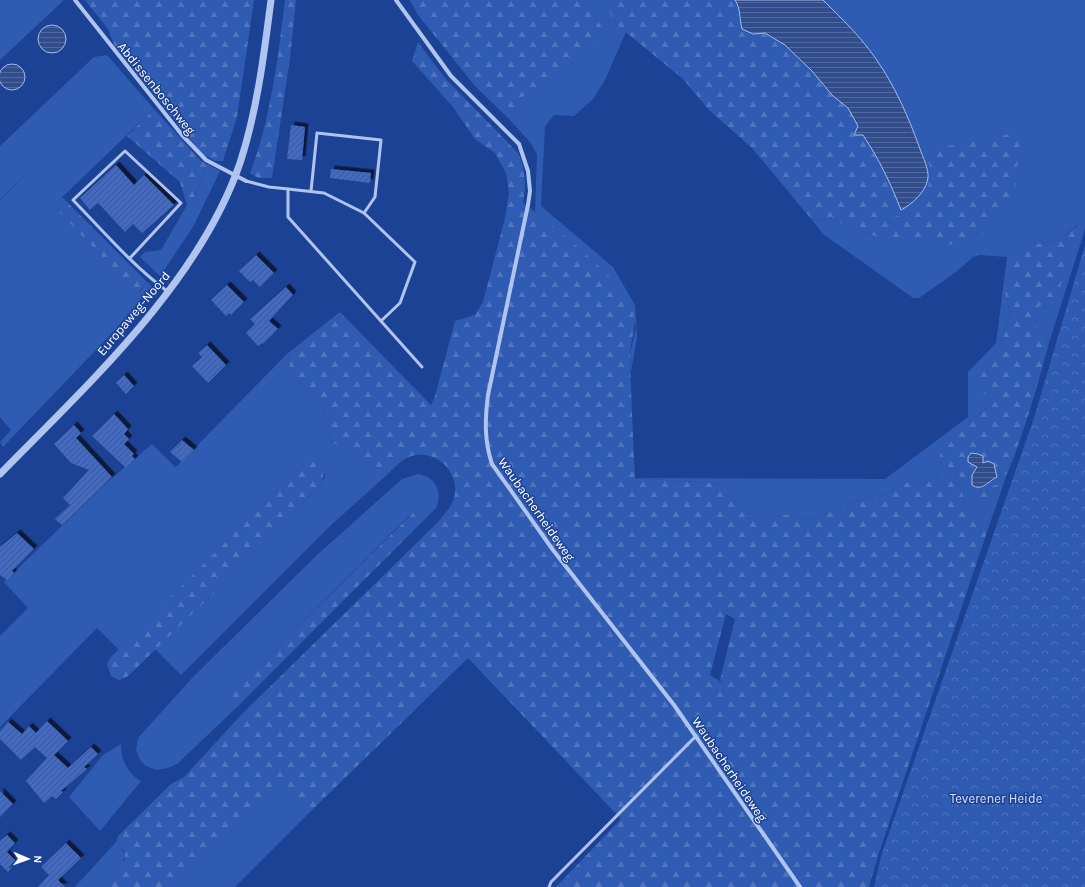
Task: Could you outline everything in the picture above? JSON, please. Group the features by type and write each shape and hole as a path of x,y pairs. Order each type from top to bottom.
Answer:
{"street":[{"name":"Abdissenboschweg","path":"75,0 186,140 206,160 246,181"},
{"name":"Europaweg-Noord","path":"0,474 81,391 142,324 169,292 208,232 235,175 251,123 264,60 271,0"},
{"name":"Waubacherheideweg","path":"396,0 450,76 519,144 527,163 530,185 528,204 485,419 486,448 492,464 558,556 674,705 800,887"}],"lane":[{"path":"311,191 317,133 381,140 375,197 364,213"},
{"path":"130,258 181,203 125,151 73,200 108,238 130,258 169,292"},
{"path":"246,181 269,187 324,193 364,213 416,262 400,304 381,321"},
{"path":"288,189 288,217 422,367"},
{"path":"549,887 551,882 696,736"}],"green space":[{"path":"0,0 64,0 0,60"},
{"path":"85,0 254,0 237,117 223,161 215,161 201,153 114,45 108,29"},
{"path":"285,0 296,0 290,58 272,178 258,178 250,173 263,131 273,88"},
{"path":"410,0 585,0 607,36 540,87 522,97 510,120 475,86 418,15"},
{"path":"585,0 602,0 617,25 626,32 605,80 593,99 574,116 554,115 545,126 541,206 613,267 635,305 637,336 631,372 630,354 636,328 631,306 620,289 598,266 535,212 537,154 530,142 510,120 522,97 540,87 606,36"},
{"path":"602,0 735,0 740,8 739,19 753,34 765,33 785,45 812,71 832,95 848,108 883,169 898,202 886,218 900,230 904,237 880,238 830,219 812,220 752,148 709,110 683,79 617,25"},
{"path":"823,0 1085,0 1085,228 1082,239 1049,343 1038,330 1038,311 1040,305 1053,311 1078,224 1059,240 1036,244 1010,271 1015,283 1005,293 1010,313 1001,344 982,369 997,400 970,421 940,463 975,487 982,487 994,478 1007,474 987,532 967,505 959,485 943,476 923,483 910,481 886,494 853,502 824,515 807,520 790,514 747,519 724,484 635,478 885,479 968,417 968,372 996,343 1007,257 980,255 973,257 956,272 919,298 913,298 823,234 812,220 830,219 880,238 900,230 886,218 898,202 901,210 924,162 904,110 884,72 858,36"},
{"path":"418,42 444,77 518,153 523,165 525,177 523,203 566,237 598,266 624,293 631,305 634,318 630,356 635,478 724,484 747,519 790,514 807,520 824,515 853,502 886,494 910,481 923,483 943,476 959,485 967,505 987,532 878,856 869,887 556,887 621,819 468,658 306,816 277,786 173,887 97,887 125,860 125,852 116,843 118,836 171,784 184,777 242,714 438,522 453,502 455,488 454,479 450,471 437,459 419,455 409,457 389,473 348,453 330,440 327,419 320,402 308,389 290,377 290,360 287,354 340,312 431,405 435,396 455,321 475,315 483,302 505,218 509,193 506,173 495,153 475,139 453,107 412,61","holes":["726,614 735,619 720,680 724,684 710,675"]},
{"path":"107,55 154,109 53,206 139,293 147,282 152,286 114,331 3,447 0,442 11,430 0,417 0,200 35,166 0,199 0,146 94,57"},
{"path":"154,109 201,161 207,164 195,197 199,201 187,205 180,182 127,136"},
{"path":"1021,132 1013,207 999,211 981,236 946,246 909,237 893,217 911,214 921,202 939,200 932,197 928,188 930,167 926,155 932,149"},
{"path":"207,164 220,171 193,227 160,276 140,257 145,252 161,250 187,205 199,201 195,198"},
{"path":"62,197 147,282 138,293 53,206"},
{"path":"1079,224 1053,311 1040,305 1038,311 1038,330 1049,343 1025,425 1007,474 997,477 994,464 971,465 978,467 972,475 972,485 940,463 940,454 970,421 997,400 977,389 982,369 1001,344 1010,313 1005,293 1014,283 1010,271 1014,258 1036,244 1059,240"},
{"name":"Teverener Heide","path":"1085,245 1085,887 874,887 881,856 1034,418"},
{"path":"287,354 290,360 290,377 308,389 320,402 324,410 330,440 348,453 389,473 329,527 181,675 155,649 214,593 322,483 325,475 322,467 303,464 119,650 97,628 0,727 0,636 28,608 4,582 104,485 152,444 175,467 177,466"},
{"path":"311,461 319,464 324,471 322,483 214,593 127,677 119,680 111,676 107,664 111,657 303,464"},
{"path":"418,474 430,478 437,487 439,498 436,508 410,515 224,700 231,710 234,710 177,764 168,768 156,770 144,765 136,750 138,738 193,677 317,555 402,479"},
{"path":"999,484 993,502 982,505 978,491"},
{"path":"419,507 436,508 235,709 231,710 224,700"},
{"path":"121,744 122,755 126,766 136,778 141,781 100,831 69,797 103,755"},
{"path":"277,786 306,816 235,887 173,887"},
{"path":"116,842 126,855 121,866 97,887 75,887"}],"shaded area":[{"path":"735,0 823,0 858,36 883,69 901,102 926,164 928,171 927,183 914,201 901,210 884,172 869,144 863,135 854,135 858,126 848,108 832,95 812,71 785,45 765,33 753,34 742,29 739,10"},
{"path":"52,25 62,29 66,39 62,49 52,53 42,49 38,39 42,29"},
{"path":"12,64 21,68 25,77 21,86 12,90 3,86 -1,77 3,68"},
{"path":"971,453 983,456 983,463 988,461 994,464 997,477 982,487 972,485 972,475 977,467 968,462 968,457"}],"building":[{"path":"291,125 305,127 302,160 287,159"},
{"path":"116,165 134,185 144,175 174,205 142,233 133,224 125,232 98,203 90,210 80,198"},
{"path":"331,169 371,173 370,183 330,178"},
{"path":"256,255 274,273 260,287 253,280 250,282 239,271"},
{"path":"227,285 244,302 231,315 229,313 226,316 211,300"},
{"path":"286,287 293,295 269,321 278,329 263,344 262,343 258,346 246,333 255,324 250,319"},
{"path":"207,345 226,365 208,383 192,366 202,357 198,353"},
{"path":"124,375 134,386 126,394 116,383"},
{"path":"114,414 128,429 124,434 129,439 124,444 134,454 132,456 135,459 126,468 92,436"},
{"path":"74,425 81,433 76,438 112,477 62,525 55,519 70,505 63,498 89,470 71,463 54,444"},
{"path":"182,440 194,450 182,462 170,452"},
{"path":"17,533 34,549 12,571 14,573 7,580 0,575 0,547"},
{"path":"47,721 68,741 54,755 68,768 91,747 98,754 84,767 87,769 61,791 63,792 56,799 52,796 44,803 26,781 47,758 35,747 21,760 0,739 0,731 8,722 22,734 29,726 36,733"},
{"path":"0,791 13,804 0,817"},
{"path":"7,835 15,843 7,852 17,862 8,872 0,864 0,841"},
{"path":"66,843 81,858 58,880 65,887 38,887 49,875 41,867"}]}
